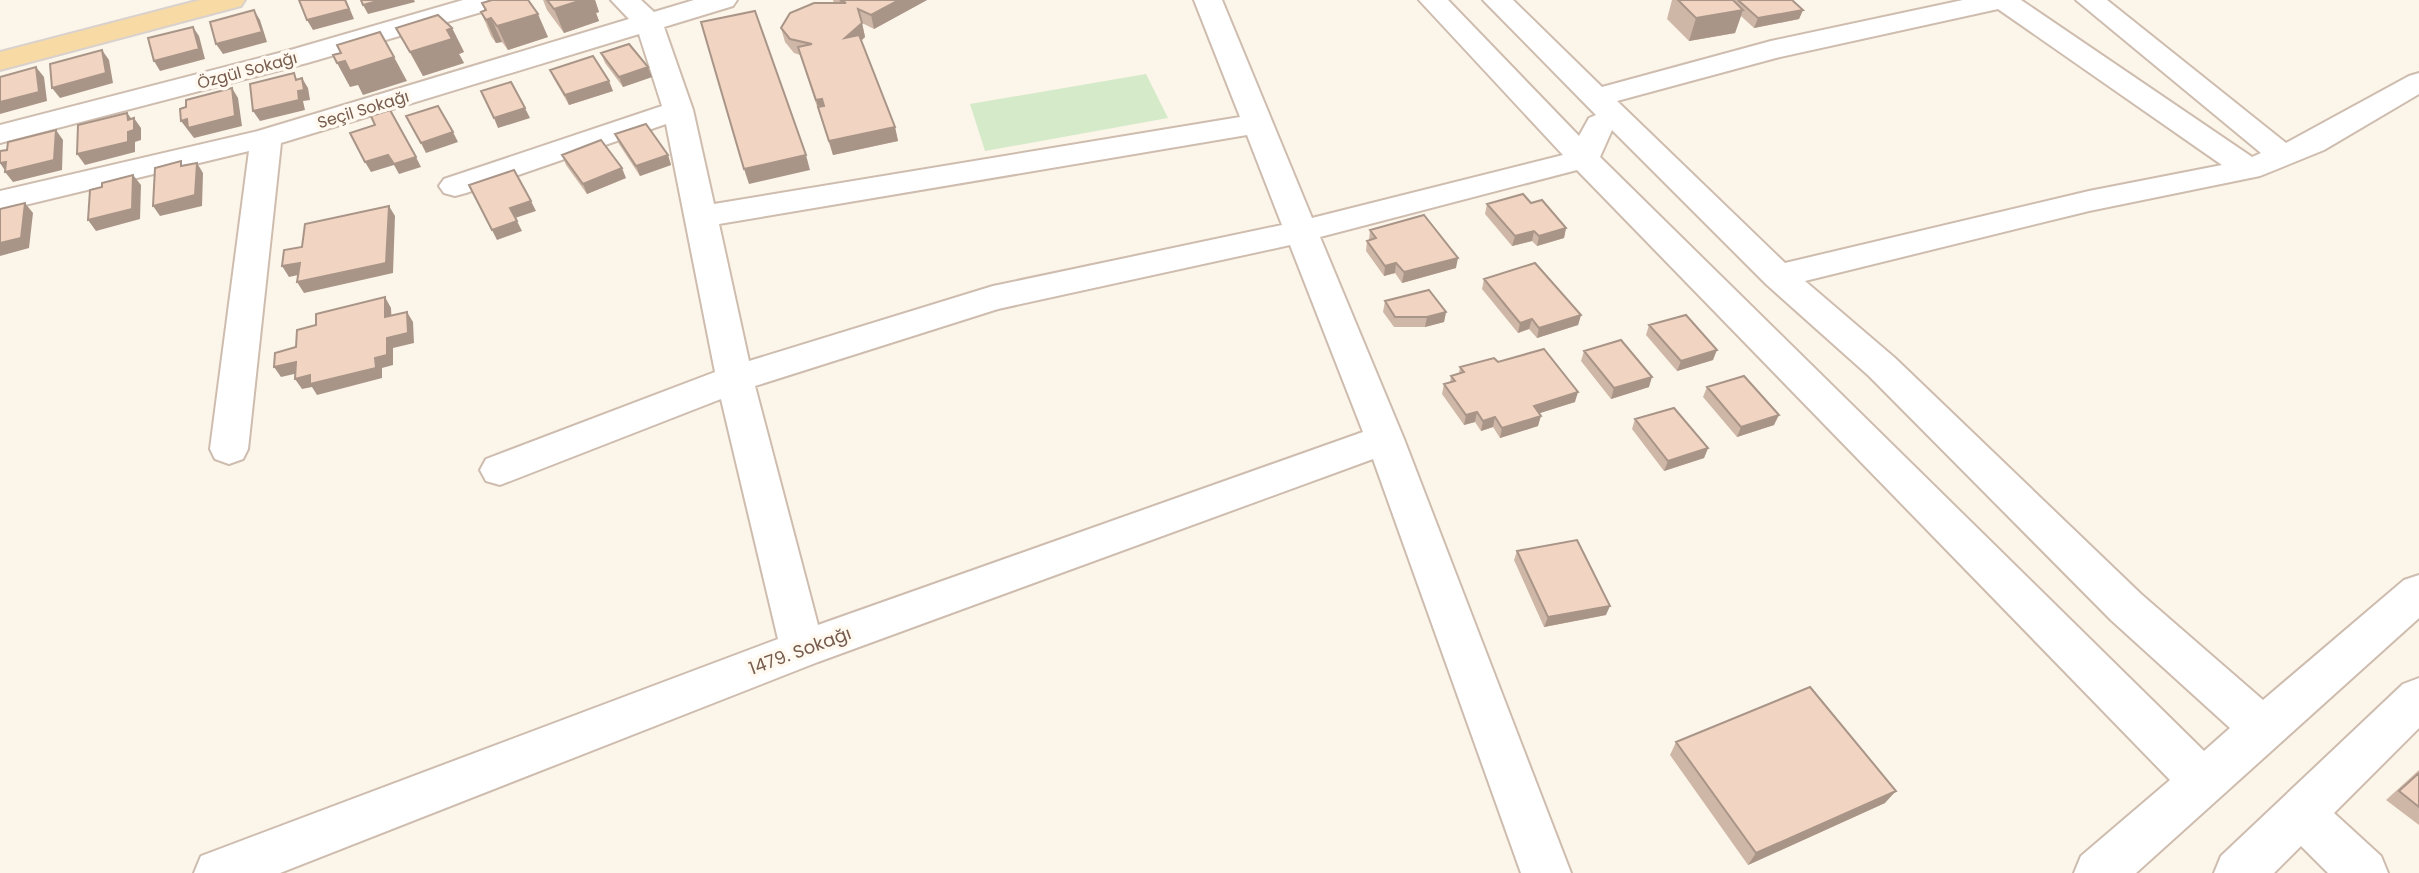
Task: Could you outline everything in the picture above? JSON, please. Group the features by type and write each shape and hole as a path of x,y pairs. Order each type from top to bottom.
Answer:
{"main road":[{"path":"0,43 164,0"},
{"path":"0,61 230,0"}],"street":[{"name":"Özgül Sokağı","path":"0,134 298,57 492,0"},
{"name":"Seçil Sokağı","path":"0,201 266,138 637,11 723,0"},
{"path":"1209,0 1256,124 1385,439 1546,873"},
{"path":"1433,0 1584,159 2203,782"},
{"path":"1497,0 1779,276 1882,367 2126,607 2263,729"},
{"path":"1584,159 1607,107 1771,50 2002,0 2249,169"},
{"path":"2090,0 2282,155"},
{"path":"637,11 678,110 735,379 802,649"},
{"path":"1779,276 2089,201 2249,169 2313,143 2419,82"},
{"path":"455,186 678,110"},
{"path":"700,217 1256,124"},
{"path":"229,449 266,138"},
{"path":"500,470 735,379 993,298 1300,232 1584,159"},
{"name":"1479. Sokağı","path":"219,873 802,649 1385,439"},
{"path":"2099,873 2419,592"},
{"path":"2257,867 2300,813 2419,698"},
{"path":"2300,813 2363,873"}],"green space":[{"path":"1146,74 1168,118 985,151 970,104"}],"building":[{"path":"299,0 345,0 349,9 307,20"},
{"path":"361,0 381,0 363,5"},
{"path":"492,0 528,0 538,14 497,26 491,18 486,20 481,12 486,10 482,3"},
{"path":"547,0 582,0 554,9"},
{"path":"840,0 899,0 871,15 858,9 862,23 845,38 859,35 895,127 829,141 818,107 824,106 822,99 816,100 798,47 812,44 790,39 781,28 790,13 814,3 846,3"},
{"path":"1678,0 1733,0 1743,10 1696,18"},
{"path":"1738,0 1792,0 1803,10 1758,18"},
{"path":"254,10 262,32 216,44 210,22"},
{"path":"755,11 806,155 744,169 701,22"},
{"path":"438,15 452,28 447,30 452,39 410,52 396,28"},
{"path":"193,27 199,49 154,61 148,38"},
{"path":"380,32 394,57 350,71 345,61 337,63 333,55 341,53 337,45"},
{"path":"629,44 648,67 619,77 601,53"},
{"path":"102,50 106,73 52,88 50,64"},
{"path":"593,56 609,81 565,95 550,70"},
{"path":"36,67 39,92 0,102 0,77"},
{"path":"294,73 296,80 302,78 304,90 298,91 299,100 253,111 250,84"},
{"path":"511,82 525,108 494,118 481,91"},
{"path":"232,88 235,116 188,128 187,119 181,121 180,109 186,107 186,100"},
{"path":"438,106 453,132 421,143 406,116"},
{"path":"390,110 416,157 394,164 388,155 365,162 350,133 375,125 371,116"},
{"path":"127,113 128,120 134,118 134,130 128,132 128,142 77,154 78,125"},
{"path":"646,124 668,155 636,166 615,134"},
{"path":"56,130 54,160 5,172 6,162 0,163 0,151 7,150 8,142"},
{"path":"601,140 622,168 583,184 562,155"},
{"path":"181,161 181,166 197,163 195,195 153,206 155,168"},
{"path":"514,170 531,201 510,208 517,221 492,230 469,185"},
{"path":"133,175 132,209 88,220 90,190 102,187 102,183"},
{"path":"1523,194 1531,203 1542,200 1566,228 1539,236 1534,231 1515,236 1487,204"},
{"path":"25,203 21,238 0,243 0,209"},
{"path":"389,206 386,263 297,282 300,263 282,266 284,250 302,247 305,224"},
{"path":"1424,215 1458,258 1404,272 1396,263 1385,266 1367,241 1376,238 1370,230"},
{"path":"1535,263 1581,315 1539,328 1532,319 1520,323 1484,279"},
{"path":"1429,290 1446,312 1427,317 1395,317 1385,301"},
{"path":"385,297 385,317 407,312 408,333 387,338 387,355 375,358 376,368 310,384 310,375 295,379 296,362 274,367 275,353 296,347 297,330 316,325 316,314"},
{"path":"1686,315 1717,350 1681,361 1649,325"},
{"path":"1621,340 1652,377 1614,388 1584,351"},
{"path":"1544,349 1578,392 1534,406 1541,416 1502,428 1495,417 1483,421 1477,412 1466,415 1444,384 1455,381 1451,376 1464,372 1460,367 1494,358 1498,362"},
{"path":"1744,376 1779,415 1741,427 1707,387"},
{"path":"1674,408 1708,448 1668,461 1635,419"},
{"path":"1577,540 1610,606 1548,617 1517,551"},
{"path":"1810,687 1896,791 1756,853 1676,742"},
{"path":"2419,773 2419,807 2399,791"}]}
